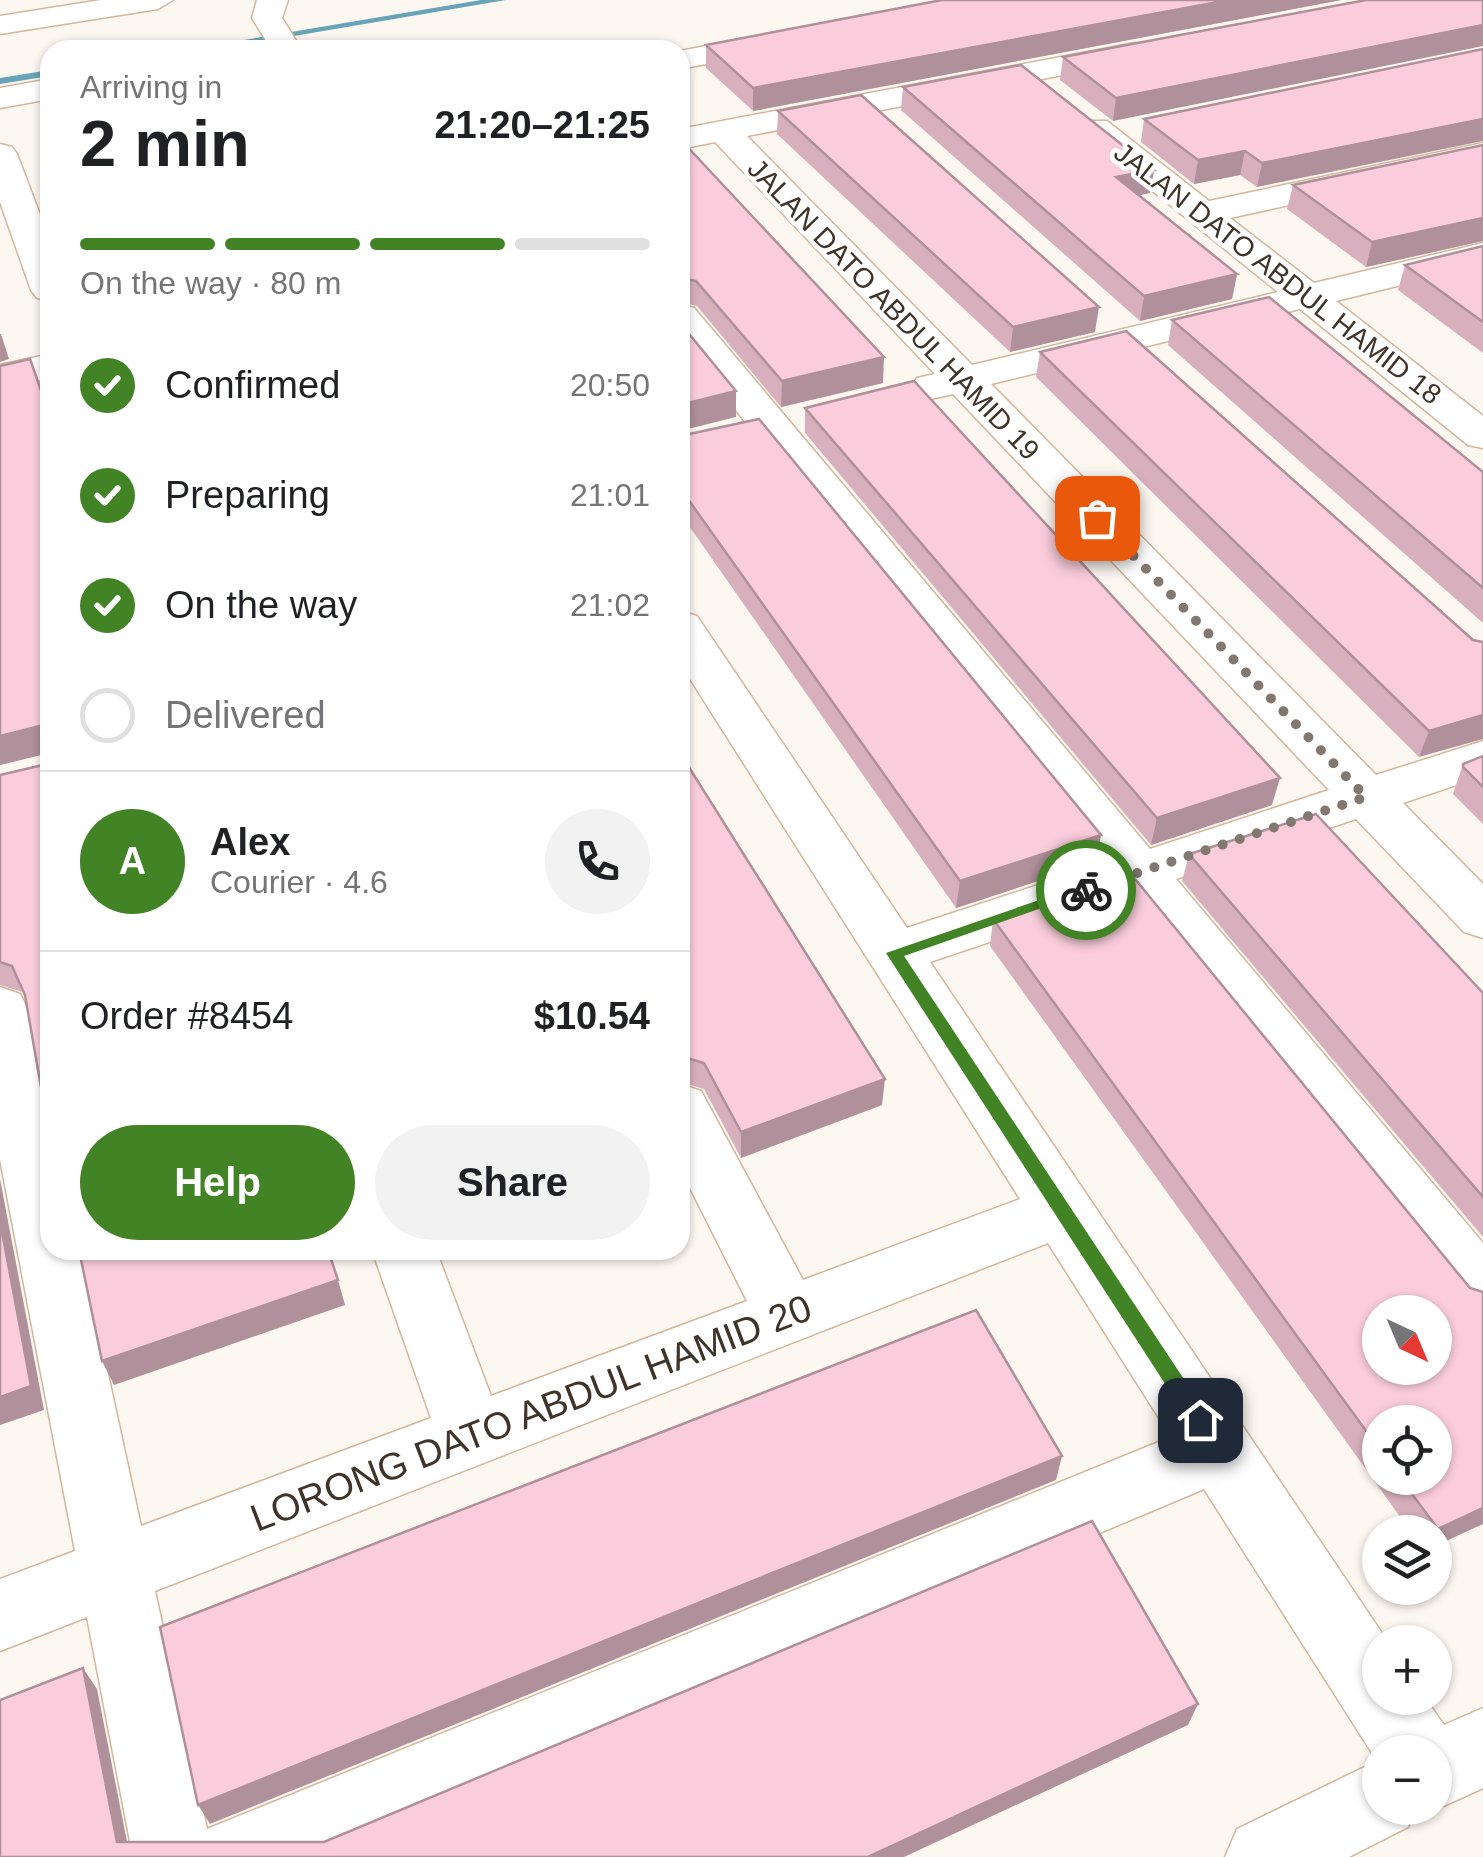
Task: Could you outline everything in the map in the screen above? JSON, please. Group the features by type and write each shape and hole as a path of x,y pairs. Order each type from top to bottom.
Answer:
{"street":[{"path":"0,25 158,0"},
{"path":"272,0 267,6 267,18 278,40"},
{"path":"690,58 816,34"},
{"path":"701,135 883,116 953,87 1160,48"},
{"path":"927,66 953,87"},
{"name":"JALAN DATO ABDUL HAMID 18","path":"1026,73 1483,436"},
{"path":"0,98 40,91"},
{"path":"1105,136 1142,128"},
{"name":"JALAN DATO ABDUL HAMID 19","path":"701,135 962,379 1483,918"},
{"path":"1202,213 1483,153"},
{"path":"0,154 40,263"},
{"path":"887,397 1483,254"},
{"path":"690,328 1483,1290"},
{"path":"0,376 40,368"},
{"path":"1430,394 1483,381"},
{"path":"690,641 1362,1669"},
{"path":"894,953 1483,758"},
{"path":"0,1009 40,1204"},
{"path":"690,1127 788,1316"},
{"name":"LORONG DATO ABDUL HAMID 20","path":"0,1615 1063,1210"},
{"path":"51,1260 173,1857"},
{"path":"408,1260 472,1436"},
{"path":"236,1857 1220,1450"},
{"path":"1452,1762 1483,1747"},
{"path":"1266,1857 1362,1808"}],"building":[{"path":"942,0 1229,0 753,88 706,45"},
{"path":"1366,0 1483,0 1483,25 1116,98 1063,57"},
{"path":"1483,49 1483,119 1262,163 1245,151 1198,160 1144,119"},
{"path":"1021,65 1154,170 1116,177 1237,274 1144,296 903,87"},
{"path":"861,95 1099,307 1013,327 778,111"},
{"path":"1483,145 1483,218 1372,242 1293,185"},
{"path":"690,150 884,357 782,381 696,281 690,280"},
{"path":"1483,246 1483,322 1405,265"},
{"path":"1269,297 1483,472 1483,588 1172,320"},
{"path":"1126,331 1473,640 1483,642 1483,715 1429,731 1040,352"},
{"path":"690,335 736,391 690,402"},
{"path":"30,359 40,388 40,726 0,736 0,366"},
{"path":"914,381 1280,778 1157,818 805,408"},
{"path":"759,419 1101,835 960,881 690,502 690,434"},
{"path":"1483,756 1483,787 1463,764"},
{"path":"40,766 40,1081 25,995 12,966 0,962 0,775"},
{"path":"690,769 885,1079 741,1132 704,1063 690,1059"},
{"path":"1316,814 1483,993 1483,1197 1189,854"},
{"path":"1131,874 1470,1288 1483,1292 1483,1508 1452,1522 1452,1515 1428,1515 1413,1495 1452,1495 1452,1405 1362,1405 1362,1425 993,919"},
{"path":"0,1221 31,1386 0,1397"},
{"path":"81,1260 331,1260 338,1280 102,1361"},
{"path":"976,1310 1062,1456 198,1805 160,1627"},
{"path":"1092,1521 1198,1704 868,1857 0,1857 0,1700 83,1668 117,1842 324,1842"}],"waterway":[{"path":"253,40 501,0"},
{"path":"0,81 40,75"}],"way so far":[{"path":"1086,890 1366,797 1097,518"}],"route":[{"path":"1086,890 894,953 1200,1420"}]}
